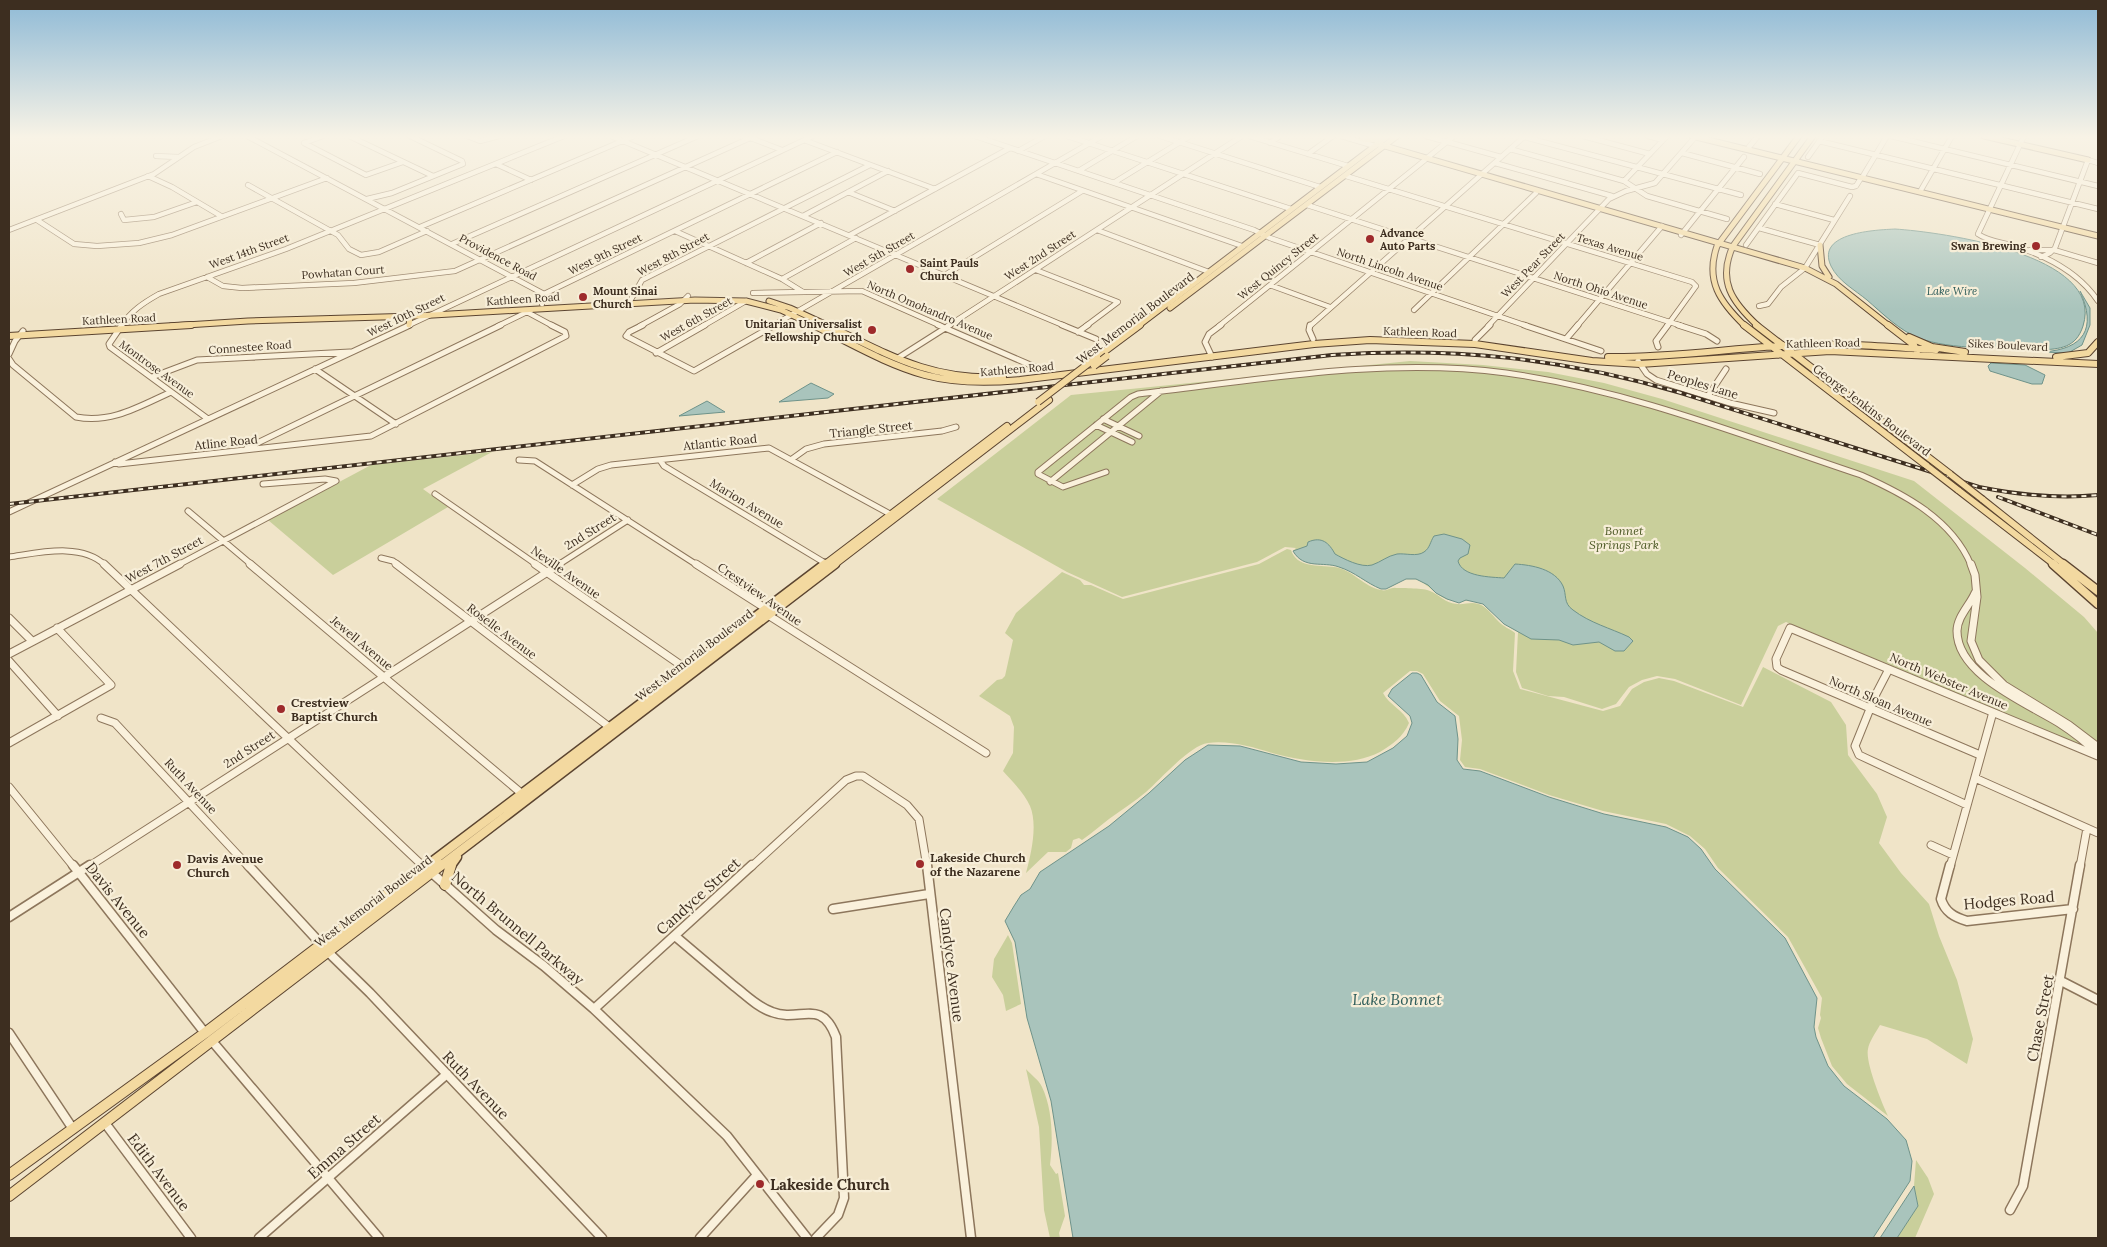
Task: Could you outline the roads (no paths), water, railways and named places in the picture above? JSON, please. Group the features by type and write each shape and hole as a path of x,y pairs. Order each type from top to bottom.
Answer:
{"main road":[{"name":"West Memorial Boulevard","path":"9,1175 142,1080 230,1014 685,668 834,566 934,481 1311,194"},
{"path":"1541,194 1599,209"},
{"path":"1547,194 1804,269 1836,284"},
{"name":"George Jenkins Boulevard","path":"1756,194 1719,244 1711,266 1716,290 1729,310 1754,334 2069,576 2098,604"},
{"name":"George Jenkins Boulevard","path":"1771,194 1732,248 1726,260 1725,276 1735,301 1751,319 1783,346 1982,498 2098,591"},
{"path":"1929,194 2098,236"},
{"path":"1935,194 1989,209"},
{"name":"West Memorial Boulevard","path":"9,1196 615,733 767,612 825,563 893,516 1321,195"},
{"path":"1820,245 1820,264 1824,272 1836,284 1914,346 1914,352"},
{"path":"1804,269 1829,285 1914,352"},
{"path":"1209,272 1209,280"},
{"name":"Kathleen Road","path":"9,332 21,333 118,327 279,315 439,310 723,295 750,297 780,304 866,350 892,362 934,377 955,381 987,383 1313,339 1391,336 1475,342 1584,360 1639,361 1830,351 1914,352"},
{"name":"Kathleen Road","path":"686,298 746,301 770,306 796,313 931,371 980,377 999,377 1349,341 1475,342"},
{"name":"Kathleen Road","path":"118,327 428,315 630,300"},
{"path":"534,308 543,305 582,301"},
{"path":"402,316 410,318 409,324"},
{"path":"1886,323 1904,335 1923,344 1965,352"},
{"name":"Kathleen Road","path":"9,336 21,333"},
{"path":"1747,350 1755,343 1754,334"},
{"path":"2056,357 2088,353 2098,342"},
{"name":"Kathleen Road","path":"1639,361 1783,346 1835,345 1914,352"},
{"path":"866,350 898,358"},
{"name":"Sikes Boulevard","path":"1914,352 1965,352 2098,360"},
{"name":"Sikes Boulevard","path":"1914,352 1940,356 2098,364"},
{"path":"1932,361 1940,356"},
{"path":"892,362 930,373 943,373"},
{"path":"615,733 630,710"},
{"path":"591,751 608,726"},
{"path":"445,885 450,867 461,851"},
{"path":"212,1041 220,1026 230,1014"},
{"path":"184,1063 204,1033"}],"street":[{"path":"9,230 102,194"},
{"path":"184,194 222,216"},
{"path":"264,194 338,235 345,246 364,257 427,231"},
{"path":"37,220 68,241 79,245 97,246 152,241 281,194"},
{"name":"Providence Road","path":"358,194 544,294 542,304"},
{"path":"369,200 384,194"},
{"name":"West 14th Street","path":"118,327 135,308 151,298 330,231 421,194"},
{"path":"420,227 497,194"},
{"path":"452,244 565,194"},
{"name":"Powhatan Court","path":"207,276 217,285 232,288 342,284 450,272 481,260 627,194"},
{"name":"West 10th Street","path":"9,512 688,194"},
{"path":"750,194 1096,339"},
{"name":"West 9th Street","path":"544,294 750,194"},
{"name":"West 8th Street","path":"630,300 636,286 642,280 812,194"},
{"path":"803,216 844,194"},
{"path":"853,194 895,211"},
{"path":"850,235 926,194"},
{"name":"West 5th Street","path":"656,353 690,371 699,369 1001,194"},
{"path":"945,275 1077,194"},
{"path":"1091,194 1242,246"},
{"path":"1247,194 1291,209"},
{"name":"West Quincy Street","path":"1211,354 1205,342 1209,334 1383,194"},
{"name":"Texas Avenue","path":"1407,194 1696,284 1670,322"},
{"path":"1313,339 1308,328 1459,194"},
{"path":"1414,310 1535,194"},
{"path":"1606,194 1612,196"},
{"name":"West Pear Street","path":"1475,342 1599,209 1612,196 1618,194"},
{"path":"1644,194 1727,219"},
{"path":"1682,233 1713,194"},
{"path":"1746,245 1782,194"},
{"path":"1996,194 1978,234 2041,257 2072,274 2092,292 2098,301"},
{"path":"2035,194 2098,210"},
{"path":"2041,257 2054,250 2076,194"},
{"name":"West 2nd Street","path":"898,358 1152,195"},
{"name":"North Lincoln Avenue","path":"1152,195 1260,233 1266,237 1601,351"},
{"path":"1759,306 1768,304 1781,287 1804,269 1850,196"},
{"path":"121,214 124,220 144,219 197,202"},
{"path":"1775,204 1834,220"},
{"name":"North Ohio Avenue","path":"1307,205 1670,322 1706,334 1717,341"},
{"path":"746,263 821,223"},
{"path":"1566,339 1660,227"},
{"path":"1759,228 1820,245"},
{"path":"675,230 782,279 803,292"},
{"path":"1097,230 1209,272"},
{"path":"782,279 856,238"},
{"path":"91,253 97,246"},
{"path":"2019,248 2038,251 2054,250 2098,262"},
{"path":"1036,270 1118,302 1078,332"},
{"path":"848,284 862,291"},
{"path":"1270,285 1330,307"},
{"name":"North Omohandro Avenue","path":"753,294 862,291 1035,367"},
{"path":"2092,292 2098,292"},
{"path":"656,353 630,339 626,334 686,298"},
{"name":"West 6th Street","path":"656,353 746,301"},
{"path":"242,450 534,308"},
{"path":"315,369 396,424 566,336 565,332 527,312"},
{"path":"1658,347 1656,341 1670,322"},
{"name":"Montrose Avenue","path":"118,327 109,344 110,347 208,419"},
{"path":"9,354 21,333"},
{"name":"Connestee Road","path":"152,377 197,360 352,352"},
{"path":"9,359 13,365 76,417 83,419 100,419 121,413 171,392"},
{"name":"Peoples Lane","path":"1639,361 1647,374 1656,380 1708,396 1774,412"},
{"path":"1106,472 1068,487 1063,487 1040,476 1038,472 1135,395 1349,370 1422,367 1504,372 1610,392 1843,469 1894,490 1932,516 1962,546 1974,570 1976,614 1970,638 1975,653 1985,667 2005,685 2070,724 2098,747"},
{"path":"1708,396 1726,368"},
{"path":"1050,482 1120,427 1161,391"},
{"path":"1104,419 1139,436"},
{"name":"Atline Road","path":"115,462 119,464 371,436 396,424"},
{"path":"1096,425 1132,442"},
{"name":"Triangle Street","path":"792,459 806,449 824,444 942,431 956,427"},
{"name":"Atlantic Road","path":"572,485 603,467 763,448 774,449 893,516"},
{"name":"Crestview Avenue","path":"519,460 535,461 986,753"},
{"name":"Marion Avenue","path":"660,460 664,466 825,563"},
{"name":"West 7th Street","path":"9,654 336,481 325,479 263,484"},
{"name":"Neville Avenue","path":"435,494 685,668"},
{"name":"Jewell Avenue","path":"188,511 521,793"},
{"name":"2nd Street","path":"9,917 628,520"},
{"name":"North Brunnell Parkway","path":"9,557 58,552 87,554 102,562 432,874 496,930 544,966 594,1009 727,1136 807,1238"},
{"name":"Roselle Avenue","path":"381,558 392,560 608,726"},
{"path":"1975,592 1963,612 1957,631 1959,642 1966,657 1980,673 1995,685 2063,725 2098,755"},
{"path":"9,618 32,641"},
{"path":"9,743 111,685 57,628"},
{"name":"North Webster Avenue","path":"1776,665 1776,659 1790,628 2098,755"},
{"path":"9,661 58,716"},
{"name":"North Sloan Avenue","path":"1776,665 1781,670 1980,755"},
{"path":"1889,669 1855,746 1858,752 1864,758 1967,805"},
{"path":"1931,845 1953,855 1993,712"},
{"name":"Ruth Avenue","path":"101,718 115,723 321,944"},
{"name":"Candyce Avenue","path":"820,804 846,780 856,776 867,778 907,805 919,819 924,841 971,1238"},
{"path":"1975,778 2098,832"},
{"name":"Davis Avenue","path":"9,787 131,937 204,1033"},
{"name":"Candyce Street","path":"594,1009 820,804"},
{"name":"Chase Street","path":"2010,1210 2023,1186 2087,828"},
{"name":"Hodges Road","path":"1953,855 1941,899 1948,912 1958,918 1967,920 2074,909"},
{"path":"833,909 929,894"},
{"path":"675,936 761,1008 784,1015 808,1012 828,1020 834,1028 844,1198 838,1215 816,1238"},
{"name":"Ruth Avenue","path":"328,952 370,993 602,1238"},
{"path":"2061,981 2098,1000"},
{"path":"9,1033 73,1129"},
{"path":"212,1041 379,1238"},
{"name":"Emma Street","path":"259,1238 447,1074"},
{"name":"Edith Avenue","path":"105,1123 191,1238"},
{"path":"700,1238 757,1175"}],"water":[{"name":"Lake Wire","path":"1895,229 1947,235 1980,242 2045,264 2070,281 2083,301 2083,326 2080,333 2072,343 2066,346 2040,350 1962,347 1931,342 1912,335 1842,281 1831,266 1828,255 1832,246 1850,235 1875,230"},
{"path":"2080,291 2090,308 2090,325 2082,345 2068,353 2043,352 2068,347 2083,335 2087,326 2087,316"},
{"path":"1991,363 2025,365 2045,375 2042,384 2032,384 1990,371 1988,366"},
{"path":"811,383 834,394 828,398 779,402"},
{"path":"707,401 725,412 679,416"},
{"path":"1444,534 1462,539 1470,545 1468,554 1458,561 1465,570 1478,575 1504,578 1515,564 1529,565 1542,569 1559,580 1563,586 1568,605 1573,610 1593,622 1629,637 1633,641 1624,651 1615,651 1599,642 1573,645 1559,640 1531,639 1504,624 1483,604 1466,600 1459,603 1447,599 1416,579 1406,579 1386,589 1381,589 1339,567 1303,561 1293,551 1307,546 1308,542 1313,540 1321,540 1328,544 1335,554 1368,566 1397,554 1414,555 1424,552 1428,549 1434,536"},
{"name":"Lake Bonnet","path":"1412,673 1421,675 1437,702 1455,716 1458,739 1457,760 1463,769 1480,771 1549,797 1604,814 1666,827 1688,837 1701,849 1715,869 1785,938 1817,998 1814,1027 1828,1066 1844,1086 1887,1119 1906,1140 1912,1161 1910,1181 1873,1238 1073,1238 1051,1101 1027,1018 1015,942 1005,921 1021,895 1030,889 1040,872 1109,826 1185,760 1208,745 1240,746 1301,762 1336,764 1367,762 1393,748 1407,736 1412,723 1410,716 1388,696 1392,689"},
{"path":"1914,1186 1918,1206 1897,1238 1880,1238"}],"railway":[{"path":"9,504 1332,355 1377,353 1465,354 1551,363 1594,371 1681,393 1979,487 2038,496 2098,495"},
{"path":"1998,497 2098,535"}],"place":[{"name":"Advance Auto Parts","path":"1370,239"},
{"name":"Swan Brewing","path":"2036,246"},
{"name":"Saint Pauls Church","path":"910,269"},
{"name":"Mount Sinai Church","path":"583,297"},
{"name":"Unitarian Universalist Fellowship Church","path":"872,330"},
{"name":"Crestview Baptist Church","path":"281,709"},
{"name":"Lakeside Church of the Nazarene","path":"920,864"},
{"name":"Davis Avenue Church","path":"177,865"},
{"name":"Lakeside Church","path":"760,1184"}],"park label":[{"name":"Bonnet Springs Park","path":"1624,537"}]}
